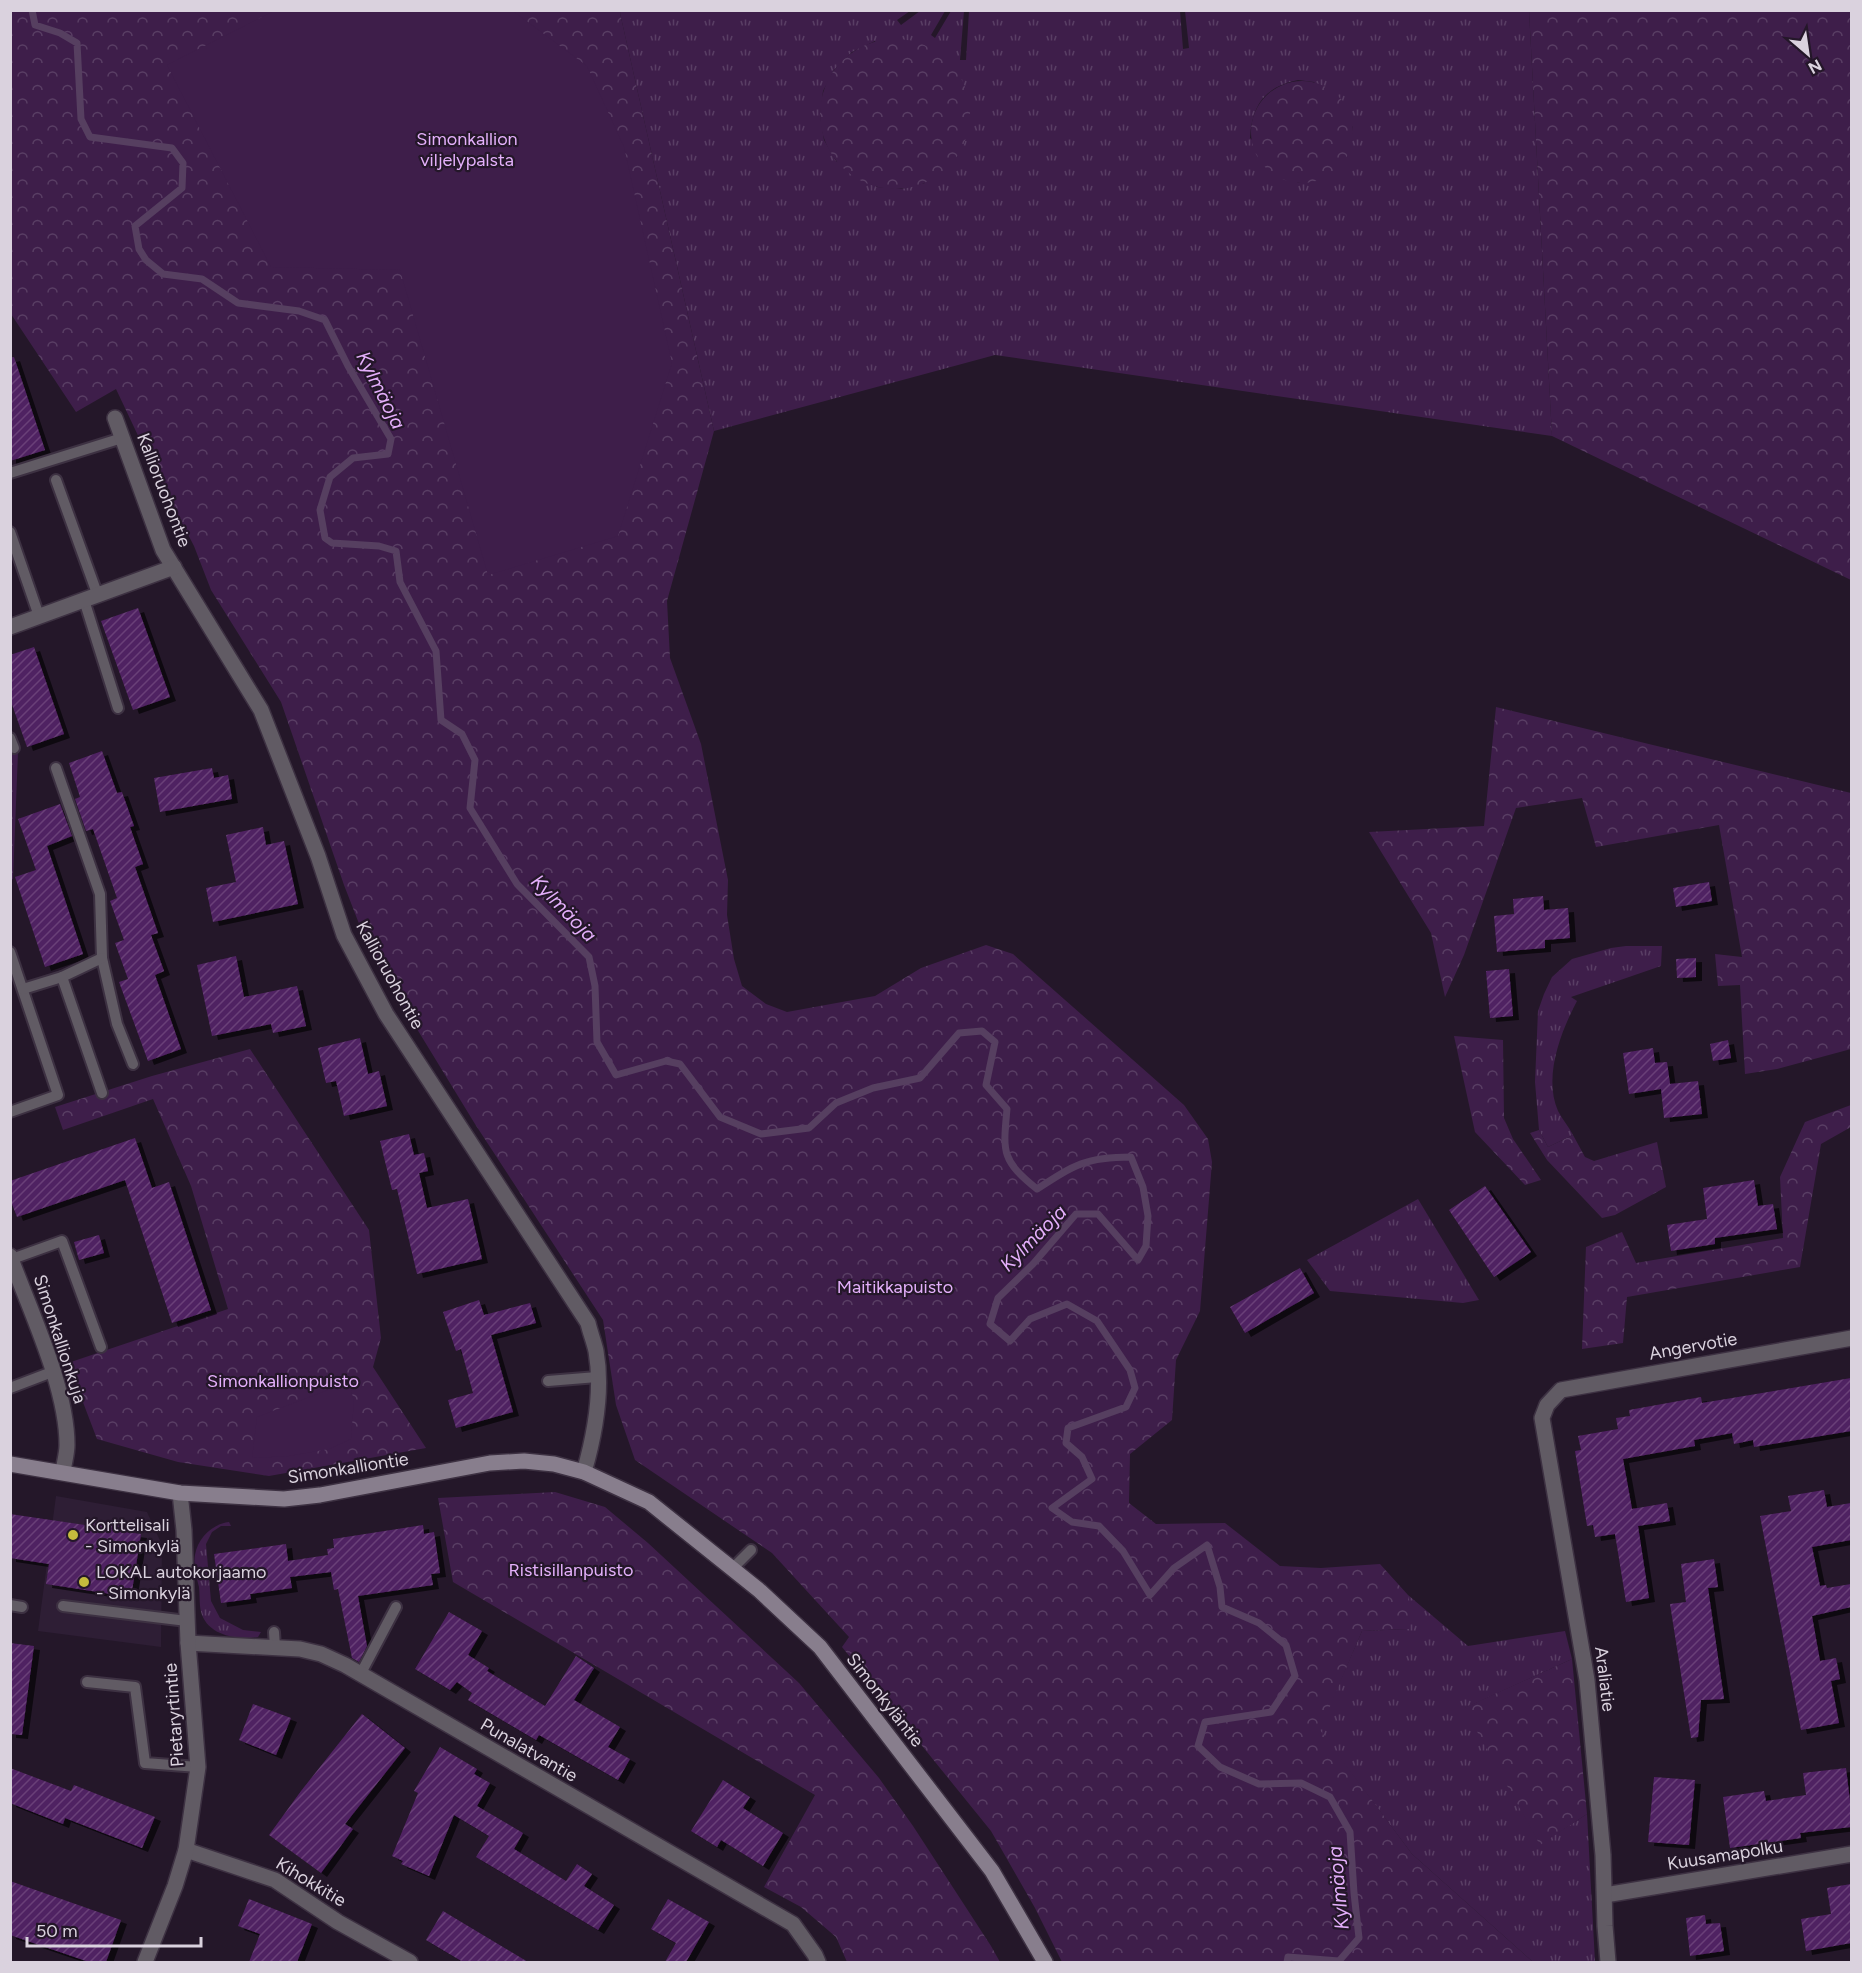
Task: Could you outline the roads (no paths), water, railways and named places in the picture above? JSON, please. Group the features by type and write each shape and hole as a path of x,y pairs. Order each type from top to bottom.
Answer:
{"main road":[{"name":"Simonkalliontie","path":"10,1464 180,1493 284,1499 320,1495 490,1463 524,1461 554,1464 584,1472 649,1502"},
{"name":"Simonkyläntie","path":"649,1502 760,1591 820,1647 992,1871 1045,1962"}],"street":[{"name":"Kallioruohontie","path":"115,418 122,438 124,457 158,551 174,567 261,710 318,856 344,935 364,975 393,1024 588,1323 596,1350 597,1377 594,1436 584,1472"},
{"path":"10,627 174,567"},
{"name":"Simonkallionkuja","path":"11,1257 52,1372 66,1419 68,1448 63,1472"},
{"name":"Angervotie","path":"1547,1405 1561,1390 1851,1338"},
{"name":"Araliatie","path":"1547,1405 1542,1418 1587,1680 1603,1855 1608,1962"},
{"name":"Pietaryrtintie","path":"145,1962 175,1886 186,1850 198,1767 188,1643 184,1530 180,1493"},
{"name":"Punalatvantie","path":"188,1643 275,1640 321,1654 345,1665 793,1924 818,1962"},
{"name":"Kihokkitie","path":"186,1850 275,1880 338,1922 410,1962"},
{"name":"Kuusamapolku","path":"1605,1895 1851,1854"}],"lane":[{"path":"10,473 122,438"},
{"path":"56,480 91,598 118,708"},
{"path":"10,532 39,616"},
{"path":"56,768 100,894 102,958 117,1024 133,1064"},
{"path":"10,952 58,1095 10,1112"},
{"path":"23,989 62,977 102,958"},
{"path":"62,977 102,1093"},
{"path":"11,1257 62,1241 101,1347"},
{"path":"10,1388 52,1372"},
{"path":"548,1381 597,1377"},
{"path":"732,1569 751,1550"},
{"path":"10,1605 22,1607"},
{"path":"63,1605 187,1621"},
{"path":"360,1675 396,1607"},
{"path":"87,1682 135,1687 145,1763 198,1767"}],"waterway":[{"name":"Kylmäoja","path":"32,10 35,25 60,33 77,43 81,119 90,137 172,148 183,163 182,188 135,226 139,249 146,260 163,274 202,279 238,303 299,311 325,320 348,366 391,439 388,454 353,458 330,477 320,510 325,538 332,543 379,546 396,551 400,582 436,651 441,720 462,734 475,760 470,808 517,884 589,957 595,986 597,1042 616,1075 666,1061 680,1064 720,1117 761,1134 809,1128 836,1103 873,1088 920,1078 959,1033 982,1031 995,1042 986,1085 1007,1109 1005,1136 1007,1154 1025,1179 1037,1189 1081,1164 1116,1157 1131,1157 1143,1187 1148,1216 1146,1246 1138,1260 1098,1214 1076,1214 1033,1264 998,1298 990,1324 1010,1341 1030,1319 1067,1304 1097,1321 1130,1370 1135,1388 1126,1407 1068,1428 1066,1443 1082,1457 1092,1479 1052,1508 1072,1522 1099,1526 1123,1551 1150,1595 1174,1568 1207,1545 1220,1587 1222,1607 1259,1623 1286,1645 1295,1676 1271,1712 1205,1722 1198,1746 1220,1767 1259,1784 1301,1783 1330,1797 1350,1832 1359,1938 1339,1961 1288,1957 1287,1962"}],"place":[{"name":"Korttelisali - Simonkylä","path":"73,1535"},
{"name":"LOKAL autokorjaamo - Simonkylä","path":"84,1582"}],"park label":[{"name":"Simonkallion viljelypalsta","path":"467,149"},
{"name":"Maitikkapuisto","path":"895,1287"},
{"name":"Simonkallionpuisto","path":"283,1381"},
{"name":"Ristisillanpuisto","path":"571,1570"}]}
